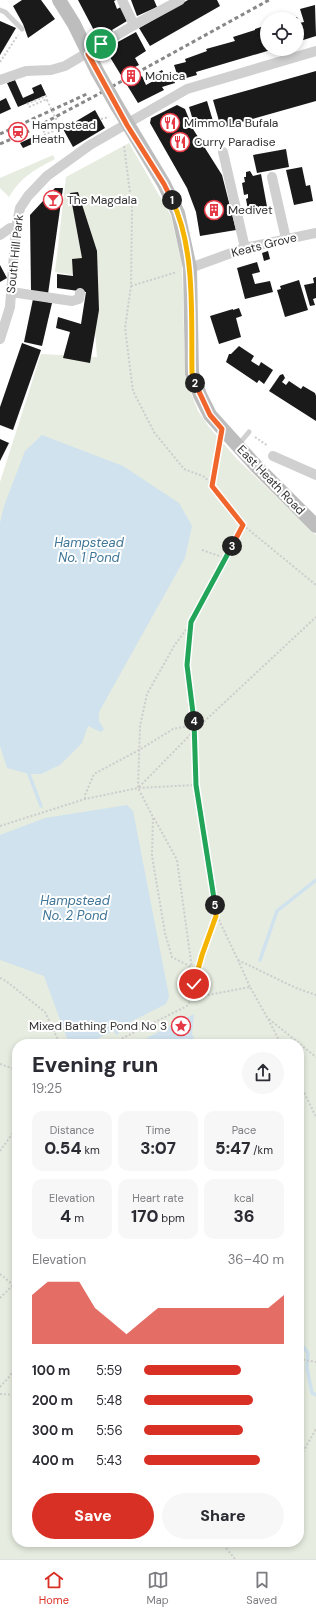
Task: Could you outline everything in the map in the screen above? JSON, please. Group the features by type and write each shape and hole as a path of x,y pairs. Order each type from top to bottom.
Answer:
{"street":[{"name":"East Heath Road","path":"59,0 74,24 97,72 113,111 129,128 164,184 178,212 190,268 192,373 200,395 210,415 224,431 257,467 316,526"},
{"path":"122,0 134,25"},
{"path":"0,80 26,71 41,72 65,66 88,54 134,25 180,0"},
{"name":"South Hill Park","path":"0,339 10,307 16,228 20,208 28,196 47,176 90,145 129,128 187,89 316,52"},
{"path":"223,152 245,248"},
{"path":"272,177 286,239"},
{"path":"0,235 10,228 16,228"},
{"name":"Keats Grove","path":"190,268 245,248 316,233"},
{"path":"11,292 72,301 79,299 80,293"},
{"path":"273,456 316,475"}],"lane":[{"path":"0,10 5,12 22,29"},
{"path":"238,445 249,432"}],"path":[{"path":"0,62 22,29"},
{"path":"28,106 47,99 60,127"},
{"path":"101,119 113,111"},
{"path":"44,134 76,122"},
{"path":"129,128 124,138 132,208 131,286 125,328 133,391 154,432 184,469 205,477 243,525 316,585"},
{"path":"131,286 190,268"},
{"path":"212,486 224,431"},
{"path":"249,432 270,447 273,456"},
{"path":"194,984 176,860 138,788 140,726 147,694 174,646 191,622 243,525"},
{"path":"202,550 225,558"},
{"path":"138,788 195,730 316,617"},
{"path":"191,622 187,665 195,730 196,785 216,916 250,987 278,1039"},
{"path":"85,799 94,774 139,750 173,729 194,724"},
{"path":"0,826 85,799 138,788 196,785"},
{"path":"153,817 152,856 165,933 172,957 191,967"},
{"path":"121,1039 188,1006 192,998 194,984 202,955 216,916"},
{"path":"238,960 296,988 316,995"},
{"path":"0,978 6,981 45,1012 58,1039"},
{"path":"192,998 250,987"},
{"path":"268,1019 293,1039"},
{"path":"304,1048 316,1057"},
{"path":"0,1064 12,1068"},
{"path":"304,1093 316,1118"},
{"path":"0,1151 12,1134"},
{"path":"0,1274 12,1284"},
{"path":"0,1298 12,1286"},
{"path":"304,1360 316,1362"},
{"path":"0,1387 12,1372"},
{"path":"0,1394 12,1395"},
{"path":"304,1450 316,1429"},
{"path":"225,1547 235,1559"}],"shaded area":[{"name":"Hampstead Heath","path":"129,143 171,216 182,264 185,370 191,393 198,411 209,427 237,459 316,535 316,1559 0,1559 0,482 41,354 97,357 91,278 55,272 66,177"},
{"path":"53,155 55,159 23,179 9,197 0,188 0,178"}],"water":[{"name":"Hampstead No. 1 Pond","path":"42,435 123,466 179,503 192,526 185,558 99,712 99,721 104,729 101,732 88,726 82,743 60,765 41,774 29,774 7,768 0,746 0,523 4,506 25,451"},
{"name":"Hampstead No. 2 Pond","path":"127,805 133,811 169,996 166,1004 97,1039 67,1039 44,976 0,960 0,835 45,818"},
{"name":"Mixed Bathing Pond No 3","path":"194,1014 192,1034 194,1039 145,1039"}],"building":[{"path":"22,0 41,0 55,19 28,38 23,24 13,6"},
{"path":"78,0 116,0 114,1 117,9 121,7 127,21 112,30 113,32 99,40"},
{"path":"131,0 154,0 157,7 137,16"},
{"path":"188,0 217,0 220,6 150,46 139,28"},
{"path":"315,5 316,36 304,40 304,12 301,12 300,9"},
{"path":"0,21 16,28 0,55"},
{"path":"260,27 260,53 196,72 197,75 179,80 174,65 186,62 185,59 207,51 206,49 235,41 233,37"},
{"path":"136,32 146,51 135,58 139,65 135,67 140,77 142,76 146,85 157,79 155,74 162,70 165,75 171,72 175,83 162,87 164,90 138,103 105,49"},
{"path":"316,71 316,101 221,128 213,100"},
{"path":"15,80 23,98 34,93 32,88 41,84 46,95 18,107 7,83"},
{"path":"6,98 11,109 0,114 0,101"},
{"path":"207,101 213,121 195,127 189,107"},
{"path":"177,105 185,109 193,129 222,175 236,230 200,236 196,212 187,188 150,123 151,118"},
{"path":"95,110 105,128 73,147 63,129"},
{"path":"37,135 39,141 23,148 20,143"},
{"path":"286,149 289,167 257,173 253,155"},
{"path":"302,167 306,186 310,185 313,201 294,205 286,170"},
{"path":"250,171 253,176 261,174 268,212 249,216 246,199 248,198 248,194 244,195 242,183 245,182 244,177 246,177 246,172"},
{"path":"55,188 63,188 48,294 31,291 30,215"},
{"path":"78,192 97,251 99,310 90,363 63,358 70,332 56,328 58,317 81,324 86,292 57,288 57,274 73,276 72,259 82,258 70,193"},
{"path":"268,251 270,259 264,261 262,253"},
{"path":"257,262 260,272 252,274 255,284 270,281 273,292 245,299 237,268"},
{"path":"0,265 7,278 0,282"},
{"path":"316,277 316,298 313,299 315,305 310,306 304,285 314,283 313,278"},
{"path":"299,280 308,310 285,317 277,290 281,289 280,286"},
{"path":"33,299 52,303 42,346 24,342"},
{"path":"239,308 242,316 236,318 241,337 219,344 210,316"},
{"path":"22,343 41,350 13,430 0,425 0,407"},
{"path":"239,346 254,356 251,361 259,366 261,362 273,370 264,384 259,380 257,383 226,362 229,354 231,354"},
{"path":"283,374 285,378 282,382 286,385 289,381 301,389 303,386 315,393 316,421 269,391 280,375"},
{"path":"0,439 9,443 0,461"}],"waterway":[{"path":"30,770 29,774 41,806"},
{"path":"260,960 277,911 316,880"},
{"path":"113,1025 117,1033"},
{"path":"304,1348 308,1353 307,1368 312,1393 316,1395"}],"railway":[{"path":"0,144 25,133 93,97 269,0"},
{"path":"0,134 89,93"}],"place":[{"name":"Monica","path":"131,76"},
{"name":"Mimmo La Bufala","path":"170,123"},
{"name":"Hampstead Heath","path":"18,132"},
{"name":"Curry Paradise","path":"180,142"},
{"name":"The Magdala","path":"53,200"},
{"name":"Medivet","path":"214,210"},
{"name":"Mixed Bathing Pond No 3","path":"181,1026"}],"route":[{"path":"101,44 88,54 127,125 164,184 178,212 190,268 192,373 200,395 210,415 222,429 212,486 243,525 191,622 187,665 195,730 196,785 216,916 202,955 194,984"}]}
